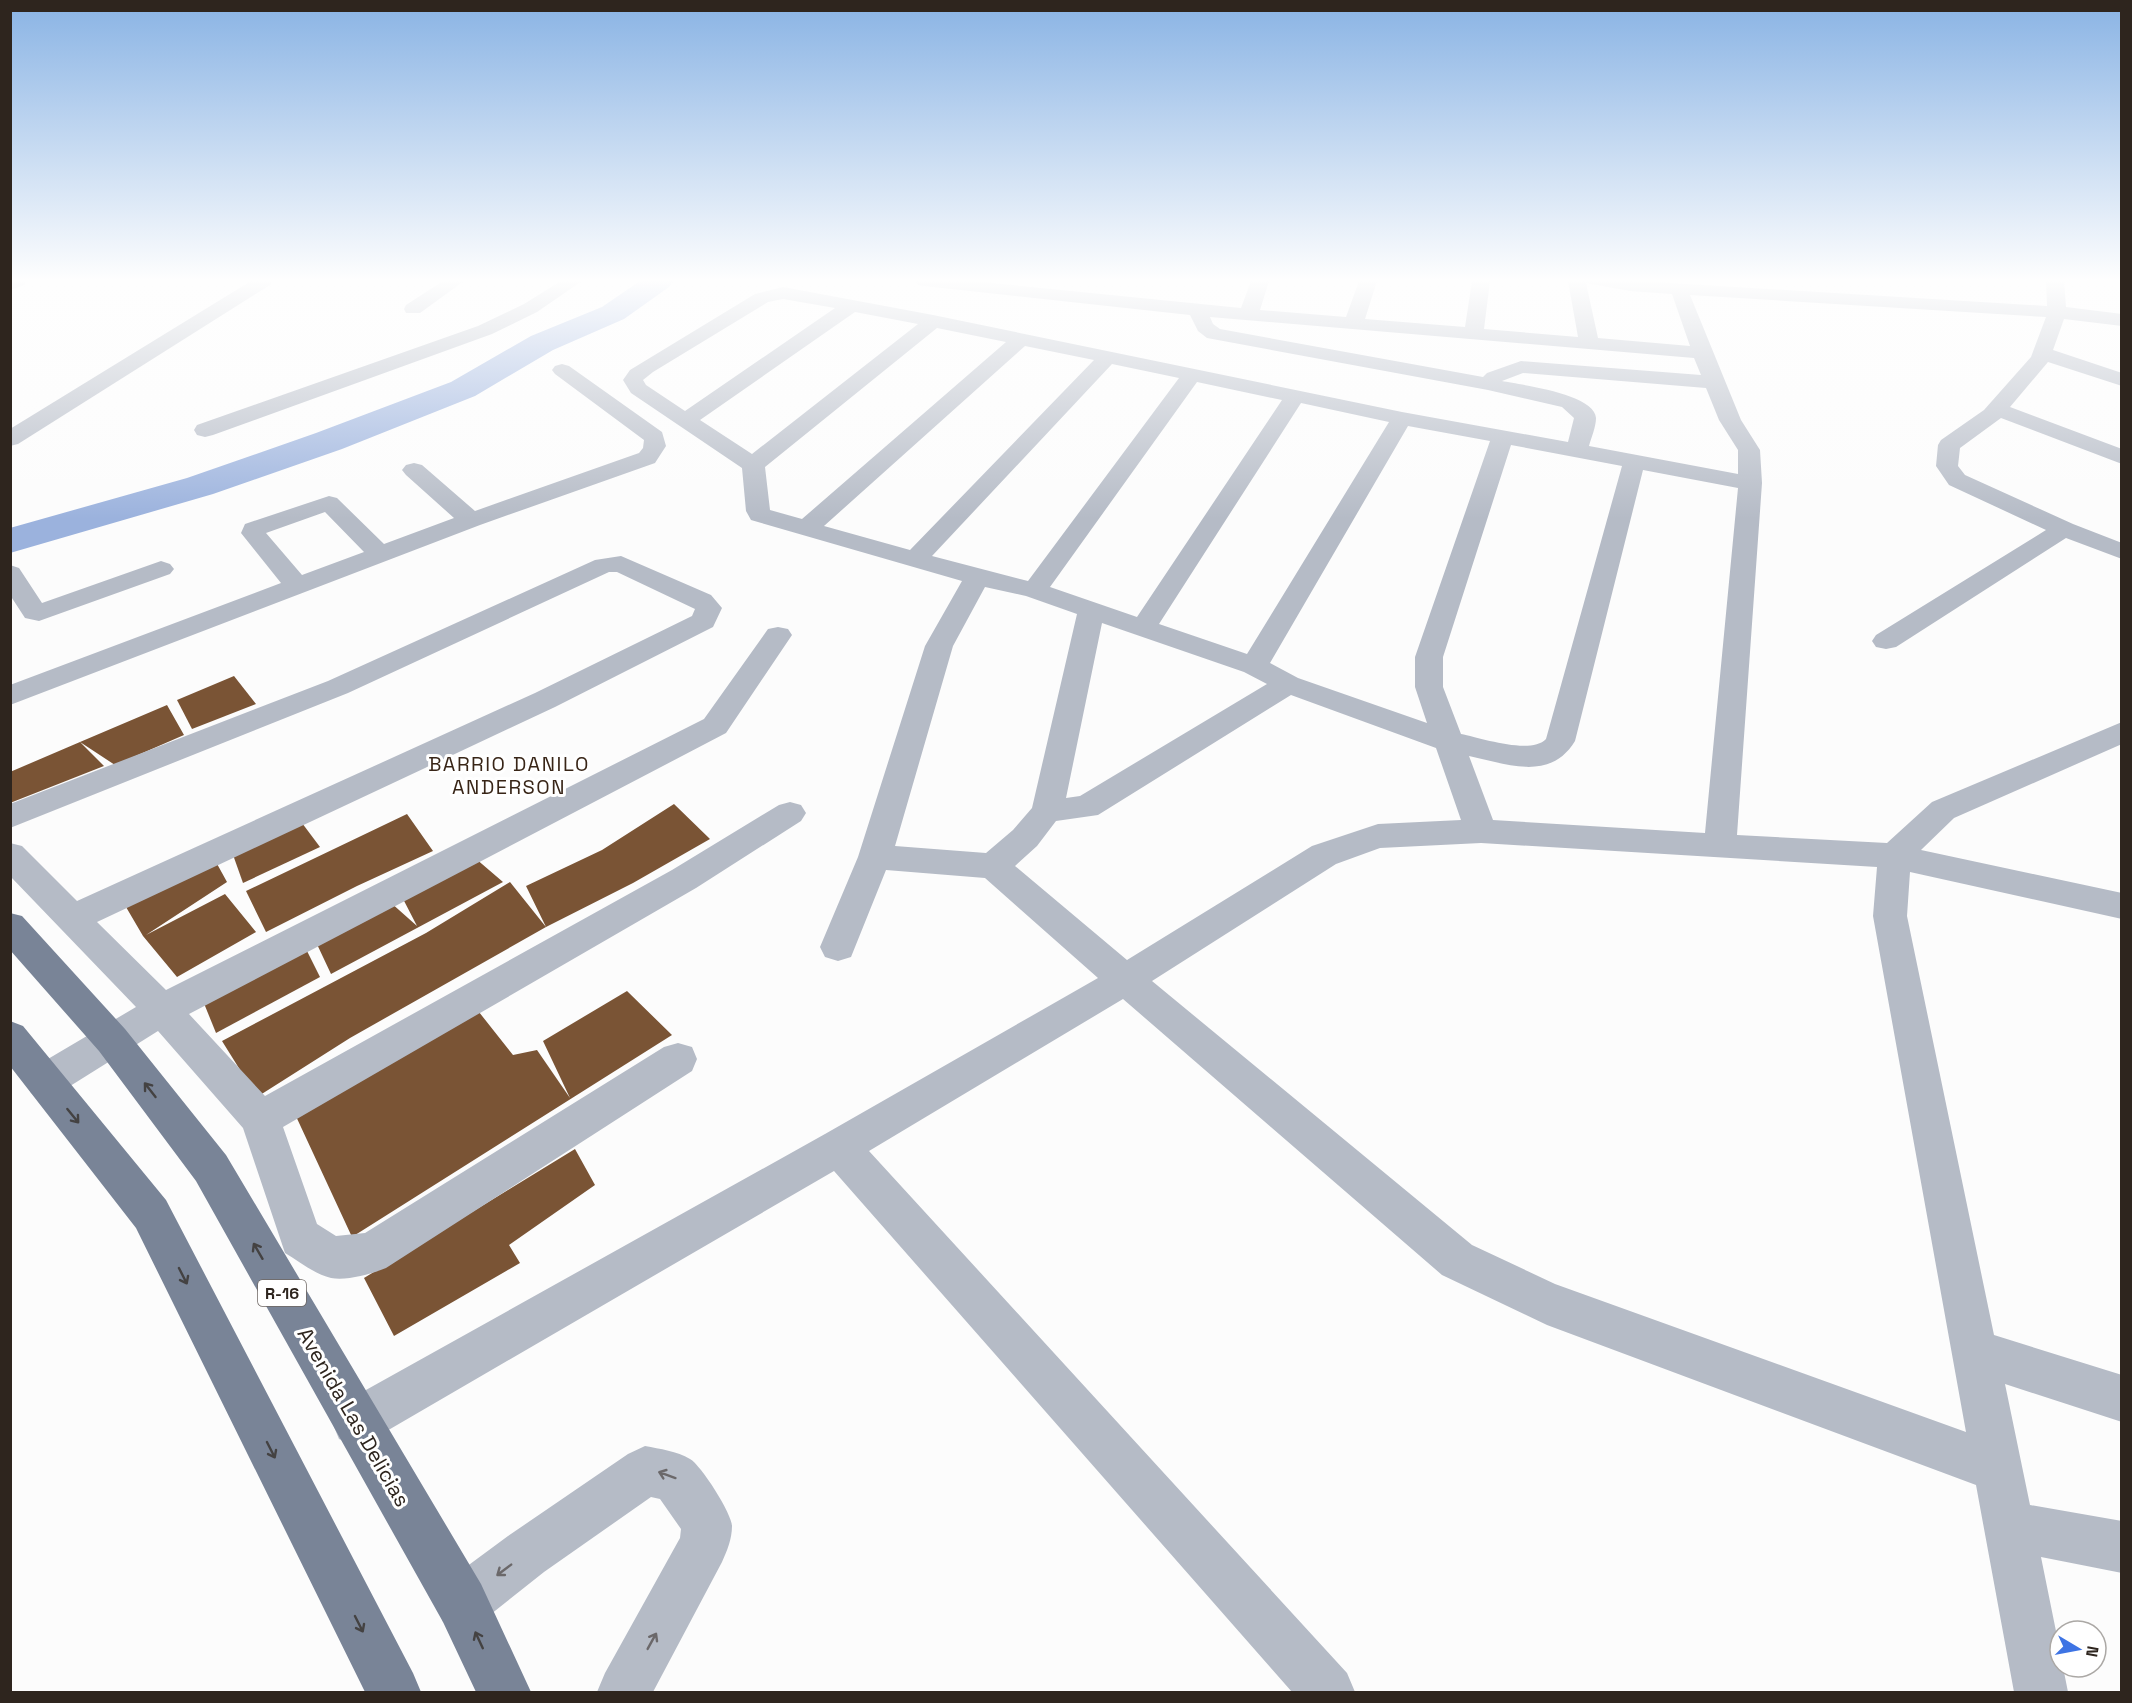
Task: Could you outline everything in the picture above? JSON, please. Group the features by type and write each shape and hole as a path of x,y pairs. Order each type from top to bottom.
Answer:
{"main road":[{"name":"Avenida Las Delicias","path":"10,926 112,1040 211,1168 462,1603 504,1692"},
{"path":"10,1037 151,1214 394,1692"}],"street":[{"path":"10,439 136,360"},
{"path":"205,430 402,360"},
{"path":"659,360 637,374 633,380 638,389 753,465 760,515 977,577 1034,590 1254,666 1288,684 1447,741 1523,758 1546,754 1560,741 1634,462"},
{"path":"686,420 772,360"},
{"path":"753,465 884,360"},
{"path":"807,528 998,360"},
{"path":"916,560 1105,360"},
{"path":"1114,360 1402,418 1750,483"},
{"path":"1359,360 1488,384 1569,402 1578,407 1585,418 1577,451"},
{"path":"1705,360 1730,420 1749,450 1750,483 1720,846"},
{"path":"2035,360 1997,410 1949,445 1947,466 1957,480 2064,530 2121,552"},
{"path":"2066,360 2121,380"},
{"path":"1488,384 1494,377 1521,367 1714,382"},
{"path":"10,696 471,520 647,458 654,451 656,445 654,436 562,370"},
{"path":"1034,590 1192,375"},
{"path":"1144,627 1295,396"},
{"path":"1997,410 2121,457"},
{"path":"1254,666 1402,418"},
{"path":"1481,831 1429,687 1429,657 1503,437"},
{"path":"414,470 471,520"},
{"path":"298,587 253,533 254,529 329,503 381,555"},
{"path":"1886,641 2064,530"},
{"path":"10,817 338,687 604,565 621,564 702,601 709,608 703,621 545,700 73,918"},
{"path":"10,573 34,612 39,613 161,569"},
{"path":"838,946 874,857 939,646 977,577"},
{"path":"993,866 1025,838 1047,811 1091,611"},
{"path":"45,1081 162,1010 715,726 778,635"},
{"path":"1047,811 1087,807 1288,684"},
{"path":"2041,1692 1890,916 1894,856 1943,810 2121,732"},
{"path":"260,1119 684,879 790,813"},
{"path":"356,1422 1125,980 1324,855 1378,836 1481,831 1894,856 2121,906"},
{"path":"10,855 162,1010 260,1119 300,1238 332,1257 371,1253 678,1059"},
{"path":"874,857 993,866 1457,1260 1547,1303 1996,1468"},
{"path":"838,1147 1328,1692"},
{"path":"1976,1353 2121,1399"},
{"path":"462,1603 526,1554 645,1471 675,1477 706,1524 704,1544 624,1692"},
{"path":"2008,1526 2121,1547"}],"building":[{"path":"234,676 256,704 192,729 177,700"},
{"path":"167,705 184,735 115,765 80,742"},
{"path":"80,742 104,766 10,803 10,772"},
{"path":"674,804 710,839 633,883 546,927 526,886 602,850"},
{"path":"407,814 433,851 266,932 246,891"},
{"path":"299,819 320,847 243,883 232,852"},
{"path":"475,858 503,882 331,974 315,940 390,902 417,926 401,895"},
{"path":"216,862 227,882 146,935 225,894 256,932 177,977 143,936 126,907"},
{"path":"510,882 546,927 350,1038 257,1097 222,1041 426,933"},
{"path":"306,949 320,977 216,1033 203,1001"},
{"path":"627,991 672,1035 352,1237 294,1112 475,1007 513,1055 537,1050 570,1098 543,1041"},
{"path":"575,1149 595,1185 509,1245 520,1263 394,1336 364,1278"}],"waterway":[{"path":"10,541 200,486 329,441 463,389 512,360"}],"district":[{"name":"BARRIO DANILO ANDERSON","path":"509,776"}]}
